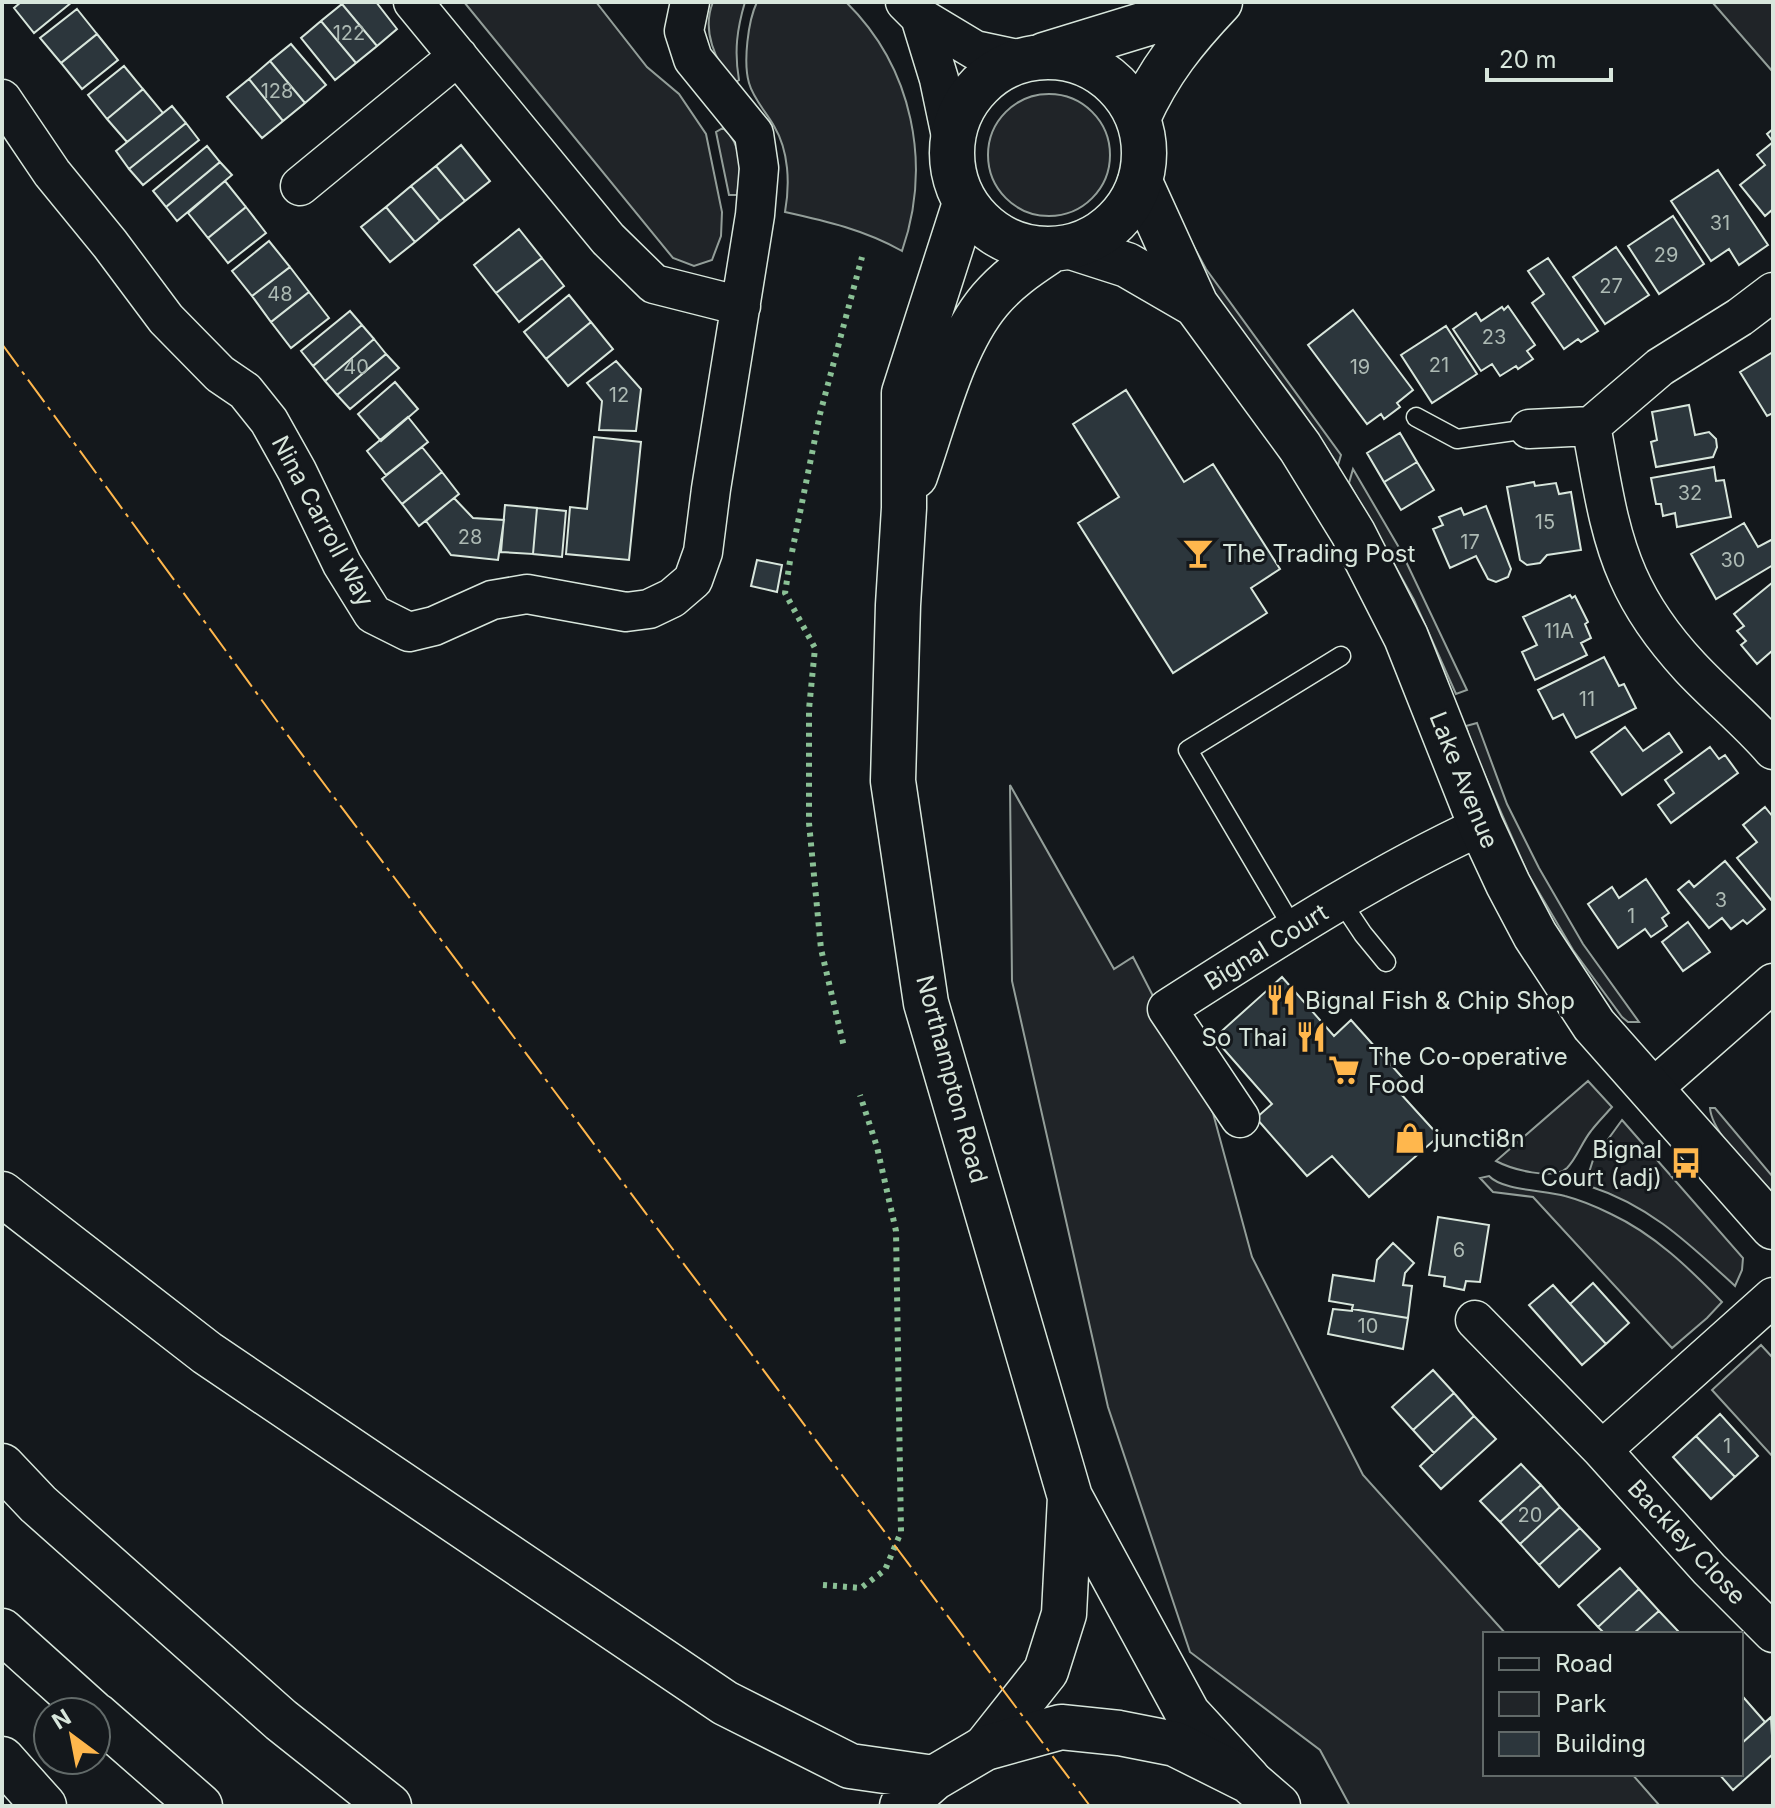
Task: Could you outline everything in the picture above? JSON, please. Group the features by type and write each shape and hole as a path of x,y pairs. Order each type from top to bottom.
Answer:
{"main road":[{"path":"1196,305 1127,265 1059,250 1021,246 991,232 965,203 953,173 952,141 957,120 973,92 998,71 1219,2"},
{"path":"1138,118 1150,91 1179,45 1219,2"},
{"path":"1030,59 1073,60 1100,72 1123,95 1138,118 1145,154 1140,182 1126,209 1102,233 1059,250"},
{"path":"1140,182 1196,305"},
{"name":"Northampton Road","path":"965,203 904,393 904,508 893,781 926,1003 1070,1497 1188,1714 1264,1793"},
{"name":"Northampton Road","path":"904,508 960,349 989,301 1015,274 1059,250"},
{"name":"Lake Avenue","path":"1196,305 1300,447 1353,533 1406,637 1481,826 1508,884 1557,970 1594,1025 1773,1227"},
{"path":"2,1194 207,1353 725,1703 850,1766 918,1792 985,1748 1061,1727 1119,1733 1175,1744 1264,1793"},
{"path":"2,1466 38,1504 281,1720 389,1806"},
{"name":"Northampton Road","path":"985,1748 1046,1671 1064,1614 1070,1497"},
{"path":"2,1631 74,1696"},
{"path":"112,1730 200,1806"},
{"path":"2,1759 44,1806"}],"street":[{"path":"413,2 608,239 654,284 741,306"},
{"name":"Nina Carroll Way","path":"2,99 52,173 166,319 220,374 245,391 269,421 342,564 373,614 409,632 434,626 492,600 527,594 626,612 649,609 672,598 693,580 703,552 755,215 759,168 754,134 693,59 684,31 690,2"},
{"path":"912,9 975,50 1030,59"},
{"path":"912,9 939,79 952,141"},
{"path":"300,186 458,56"},
{"path":"1529,429 1591,426 1660,367 1740,317 1773,292"},
{"path":"1591,426 1608,516 1628,576 1662,633 1690,667 1766,728"},
{"name":"Bignal Court","path":"1240,1118 1167,1009 1293,928 1405,863 1481,826"},
{"path":"1651,1090 1773,983"},
{"path":"1602,1450 1773,1297"},
{"name":"Backley Close","path":"1475,1320 1773,1633"}],"lane":[{"path":"1416,417 1457,439 1529,429"},
{"path":"1293,928 1188,750 1341,656"},
{"path":"1341,901 1386,962"}],"green space":[{"path":"464,2 596,2 647,67 679,94 706,134 722,212 721,236 712,260 694,266 673,258"},
{"path":"713,2 745,2 737,40 739,80 733,84 712,45 709,24"},
{"path":"757,2 846,2 869,28 887,57 901,87 915,151 911,218 902,251 860,232 785,212 788,179 783,146 753,94 747,74 747,42"},
{"path":"1712,2 1773,2 1773,72"},
{"path":"1049,94 1072,99 1092,112 1105,132 1110,155 1105,178 1092,198 1072,211 1049,216 1026,211 1006,198 993,178 988,155 993,132 1006,112 1026,99"},
{"path":"723,128 737,150 740,168 737,195 729,195 716,132"},
{"path":"1187,234 1206,269 1341,455 1338,465 1295,401 1211,291"},
{"path":"1353,469 1401,551 1467,690 1456,694 1414,600 1349,483"},
{"path":"1477,723 1507,804 1539,868 1583,944 1639,1022 1628,1022 1622,1017 1573,950 1528,874 1472,746 1466,726"},
{"path":"1010,785 1114,969 1133,957 1213,1113 1252,1257 1363,1475 1504,1632 1483,1632 1483,1776 1634,1776 1660,1806 1350,1806 1320,1750 1190,1652 1108,1407 1012,981"},
{"path":"1588,1081 1612,1107 1588,1135 1567,1168 1561,1172 1542,1174 1496,1161"},
{"path":"1710,1108 1715,1108 1773,1177 1773,1193 1726,1141"},
{"path":"1622,1120 1743,1258 1735,1286 1685,1241 1650,1215 1586,1182 1593,1160"},
{"path":"1489,1176 1504,1185 1577,1200 1627,1222 1670,1253 1722,1302 1672,1348 1533,1197 1493,1192 1480,1178"},
{"path":"1761,1345 1773,1358 1773,1457 1712,1390"}],"building":[{"path":"21,2 72,2 34,33 14,8"},
{"path":"376,2 397,29 377,46 342,4"},
{"path":"342,4 377,46 356,63 321,21"},
{"path":"77,9 97,34 61,63 40,38"},
{"path":"321,21 356,63 335,80 301,38"},
{"path":"97,34 118,60 82,89 61,63"},
{"path":"291,44 326,85 305,103 270,61"},
{"path":"270,61 305,103 283,121 249,79"},
{"path":"124,66 143,89 107,119 88,95"},
{"path":"249,79 283,121 262,138 227,97"},
{"path":"143,89 163,113 127,142 107,119"},
{"path":"172,106 186,123 129,169 116,151"},
{"path":"186,123 199,140 143,185 129,169"},
{"path":"1773,142 1773,209 1765,216 1740,185 1765,165 1757,155"},
{"path":"461,145 490,181 465,201 436,166"},
{"path":"207,146 220,162 166,207 153,191"},
{"path":"220,162 232,175 177,221 166,207"},
{"path":"436,166 465,201 440,221 411,186"},
{"path":"1718,170 1768,245 1739,265 1729,249 1711,261 1671,201"},
{"path":"225,181 246,207 208,238 188,213"},
{"path":"411,186 440,221 415,242 386,207"},
{"path":"246,207 266,233 228,263 208,238"},
{"path":"386,207 415,242 390,262 361,227"},
{"path":"1673,216 1704,264 1659,294 1628,246"},
{"path":"519,229 542,258 496,293 474,265"},
{"path":"269,241 290,267 252,296 232,271"},
{"path":"1616,247 1649,295 1605,324 1573,277"},
{"path":"542,258 564,286 519,322 496,293"},
{"path":"1548,258 1598,331 1564,349 1532,303 1544,294 1528,271"},
{"path":"290,267 309,292 271,322 252,296"},
{"path":"309,292 329,318 291,348 271,322"},
{"path":"569,295 591,322 546,359 524,332"},
{"path":"1508,306 1535,345 1527,351 1533,359 1500,376 1492,364 1481,371 1453,329 1476,313 1481,321"},
{"path":"1353,310 1413,390 1397,403 1400,407 1384,419 1381,414 1367,424 1308,345"},
{"path":"350,311 362,325 313,366 301,351"},
{"path":"591,322 613,349 568,386 546,359"},
{"path":"362,325 374,339 325,381 313,366"},
{"path":"1446,326 1477,374 1432,403 1401,355"},
{"path":"374,339 386,354 337,395 325,381"},
{"path":"1773,352 1773,413 1767,416 1740,372"},
{"path":"386,354 399,368 350,409 337,395"},
{"path":"616,361 641,389 636,431 599,430 602,401 587,383"},
{"path":"395,382 418,409 381,441 358,414"},
{"path":"1126,390 1184,482 1213,464 1280,569 1251,588 1267,613 1173,673 1078,523 1119,497 1073,424"},
{"path":"1689,405 1695,435 1709,432 1716,439 1713,457 1656,467 1651,442 1657,440 1652,412"},
{"path":"408,417 428,442 386,475 367,451"},
{"path":"1400,433 1417,462 1384,482 1367,453"},
{"path":"594,437 641,442 629,560 566,554 570,507 587,509"},
{"path":"422,447 442,472 402,504 382,479"},
{"path":"1417,462 1434,490 1401,510 1384,482"},
{"path":"1714,467 1716,481 1724,480 1731,517 1677,527 1675,513 1663,516 1661,504 1656,504 1651,478"},
{"path":"442,472 459,494 419,526 402,504"},
{"path":"1534,482 1535,486 1556,483 1559,494 1571,492 1581,550 1547,555 1540,563 1527,565 1520,560 1507,487"},
{"path":"454,498 473,518 504,520 498,560 451,555 426,521"},
{"path":"505,505 537,508 533,554 501,552"},
{"path":"1486,506 1511,569 1508,577 1496,582 1488,579 1476,556 1450,568 1433,529 1443,525 1439,517 1461,508 1464,515"},
{"path":"537,508 566,511 562,557 533,554"},
{"path":"1744,523 1758,547 1773,539 1773,565 1716,599 1691,554"},
{"path":"757,560 782,565 777,592 751,586"},
{"path":"1773,582 1773,650 1757,664 1741,645 1746,641 1737,631 1744,626 1734,614"},
{"path":"1570,595 1572,598 1575,596 1588,622 1585,624 1591,638 1581,643 1587,655 1535,680 1522,652 1537,645 1523,617"},
{"path":"1604,657 1619,686 1624,684 1636,708 1576,738 1563,714 1553,719 1538,690"},
{"path":"1625,727 1643,751 1669,733 1682,752 1622,795 1591,752"},
{"path":"1710,747 1719,759 1725,755 1738,773 1671,823 1658,805 1674,793 1665,780"},
{"path":"1765,807 1773,817 1772,901 1737,858 1757,842 1743,825"},
{"path":"1725,861 1765,909 1747,924 1743,920 1731,929 1722,918 1709,928 1678,890 1689,881 1694,887"},
{"path":"1646,879 1669,913 1662,918 1667,926 1651,937 1645,929 1618,948 1588,904 1612,887 1619,898"},
{"path":"1688,922 1710,952 1683,971 1662,942"},
{"path":"1282,977 1334,1036 1351,1020 1409,1085 1400,1093 1439,1136 1369,1197 1332,1156 1307,1176 1256,1118 1272,1104 1214,1038"},
{"path":"1438,1217 1489,1225 1480,1282 1466,1281 1464,1290 1444,1286 1445,1277 1429,1275"},
{"path":"1393,1243 1414,1263 1405,1273 1403,1285 1412,1286 1408,1318 1352,1309 1353,1305 1329,1301 1333,1275 1374,1281 1377,1260"},
{"path":"1593,1283 1629,1323 1606,1344 1570,1304"},
{"path":"1553,1285 1606,1344 1582,1365 1529,1305"},
{"path":"1333,1309 1408,1318 1403,1349 1328,1334"},
{"path":"1433,1370 1454,1393 1413,1430 1392,1407"},
{"path":"1454,1393 1474,1416 1434,1453 1413,1430"},
{"path":"1720,1414 1758,1456 1735,1477 1696,1436"},
{"path":"1474,1416 1496,1439 1441,1489 1420,1466"},
{"path":"1696,1436 1735,1477 1711,1499 1673,1457"},
{"path":"1521,1464 1541,1485 1500,1522 1480,1501"},
{"path":"1541,1485 1560,1507 1520,1544 1500,1522"},
{"path":"1560,1507 1580,1528 1539,1565 1520,1544"},
{"path":"1580,1528 1600,1549 1559,1587 1539,1565"},
{"path":"1620,1568 1639,1589 1598,1627 1578,1605"},
{"path":"1639,1589 1659,1611 1635,1632 1603,1632 1598,1627"},
{"path":"1659,1611 1679,1632 1635,1632"},
{"path":"1743,1699 1765,1722 1743,1742"},
{"path":"1771,1717 1773,1754 1733,1790 1721,1776 1743,1776 1743,1742"}],"hedge":[{"path":"792,552 820,414 862,257"},
{"path":"790,561 785,593 815,648 809,709 809,823 821,949 844,1047"},
{"path":"823,1585 861,1588 885,1570 901,1532 896,1231 877,1147 860,1095"}],"power":[{"path":"2,344 277,721 1090,1806"}],"place":[{"name":"The Trading Post","path":"1198,553"},
{"name":"Bignal Fish & Chip Shop","path":"1281,1000"},
{"name":"So Thai","path":"1311,1037"},
{"name":"The Co-operative Food","path":"1344,1070"},
{"name":"juncti8n","path":"1410,1138"},
{"name":"Bignal Court (adj)","path":"1686,1163"}]}
